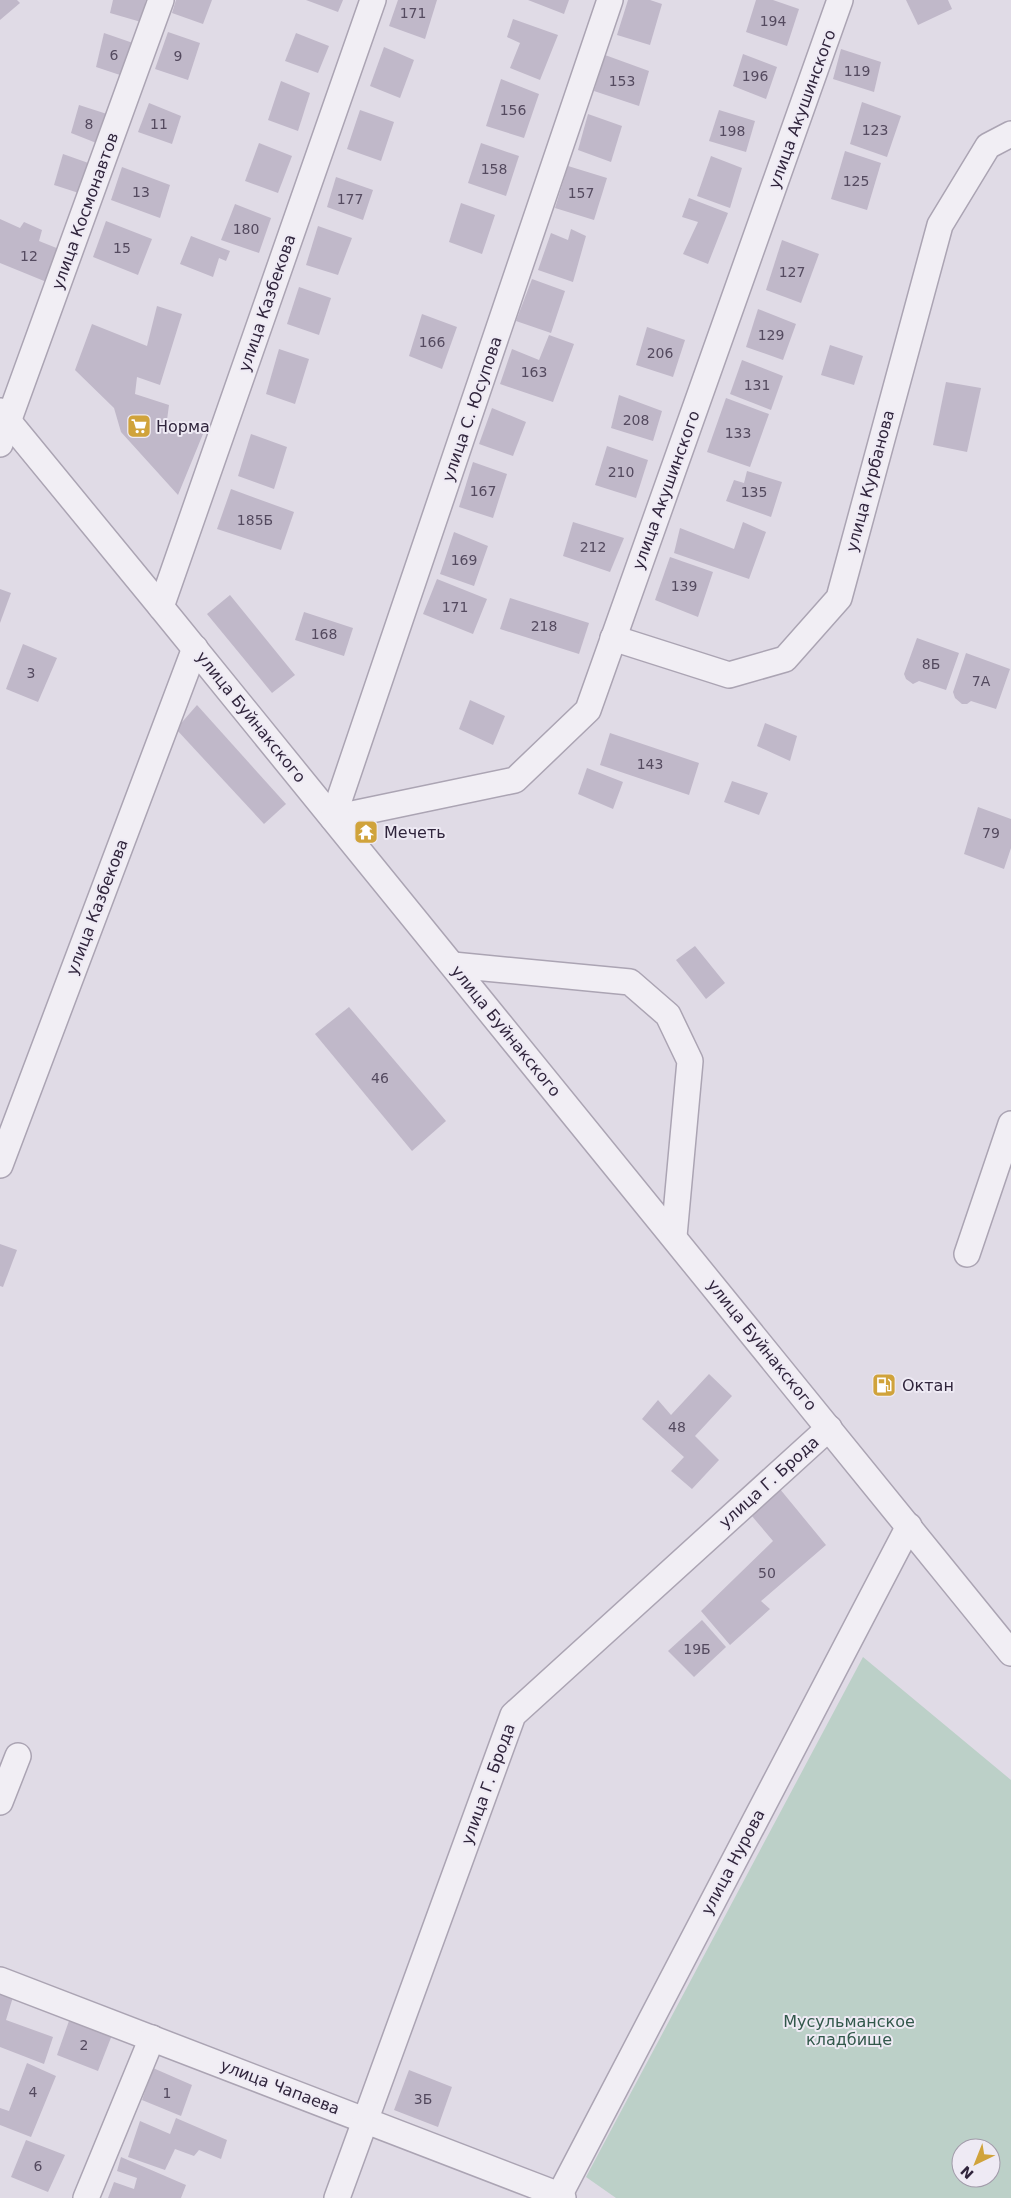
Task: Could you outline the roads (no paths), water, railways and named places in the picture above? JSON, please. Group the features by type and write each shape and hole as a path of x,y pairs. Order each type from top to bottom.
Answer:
{"street":[{"name":"улица Космонавтов","path":"3,425 161,0"},
{"name":"улица Казбекова","path":"161,607 373,0"},
{"name":"улица С. Юсупова","path":"333,818 610,0"},
{"name":"улица Акушинского","path":"333,818 515,780 588,710 840,0"},
{"name":"улица Курбанова","path":"613,638 729,674 785,659 838,598 940,225 988,146 1011,134"},
{"name":"улица Буйнакского","path":"3,425 195,648 1011,1653"},
{"name":"улица Казбекова","path":"0,1165 195,648"},
{"path":"453,965 630,982 668,1015 690,1062 674,1236"},
{"path":"967,1254 1011,1124"},
{"name":"улица Г. Брода","path":"337,2198 513,1715 829,1428"},
{"name":"улица Нурова","path":"560,2197 909,1526"},
{"path":"0,1802 18,1756"},
{"name":"улица Чапаева","path":"0,1980 366,2120 560,2197"},
{"path":"86,2198 152,2038"}],"place":[{"name":"Норма","path":"139,426"},
{"name":"Мечеть","path":"366,832"},
{"name":"Октан","path":"884,1385"}],"park label":[{"name":"Мусульманское кладбище","path":"849,2030"}]}
